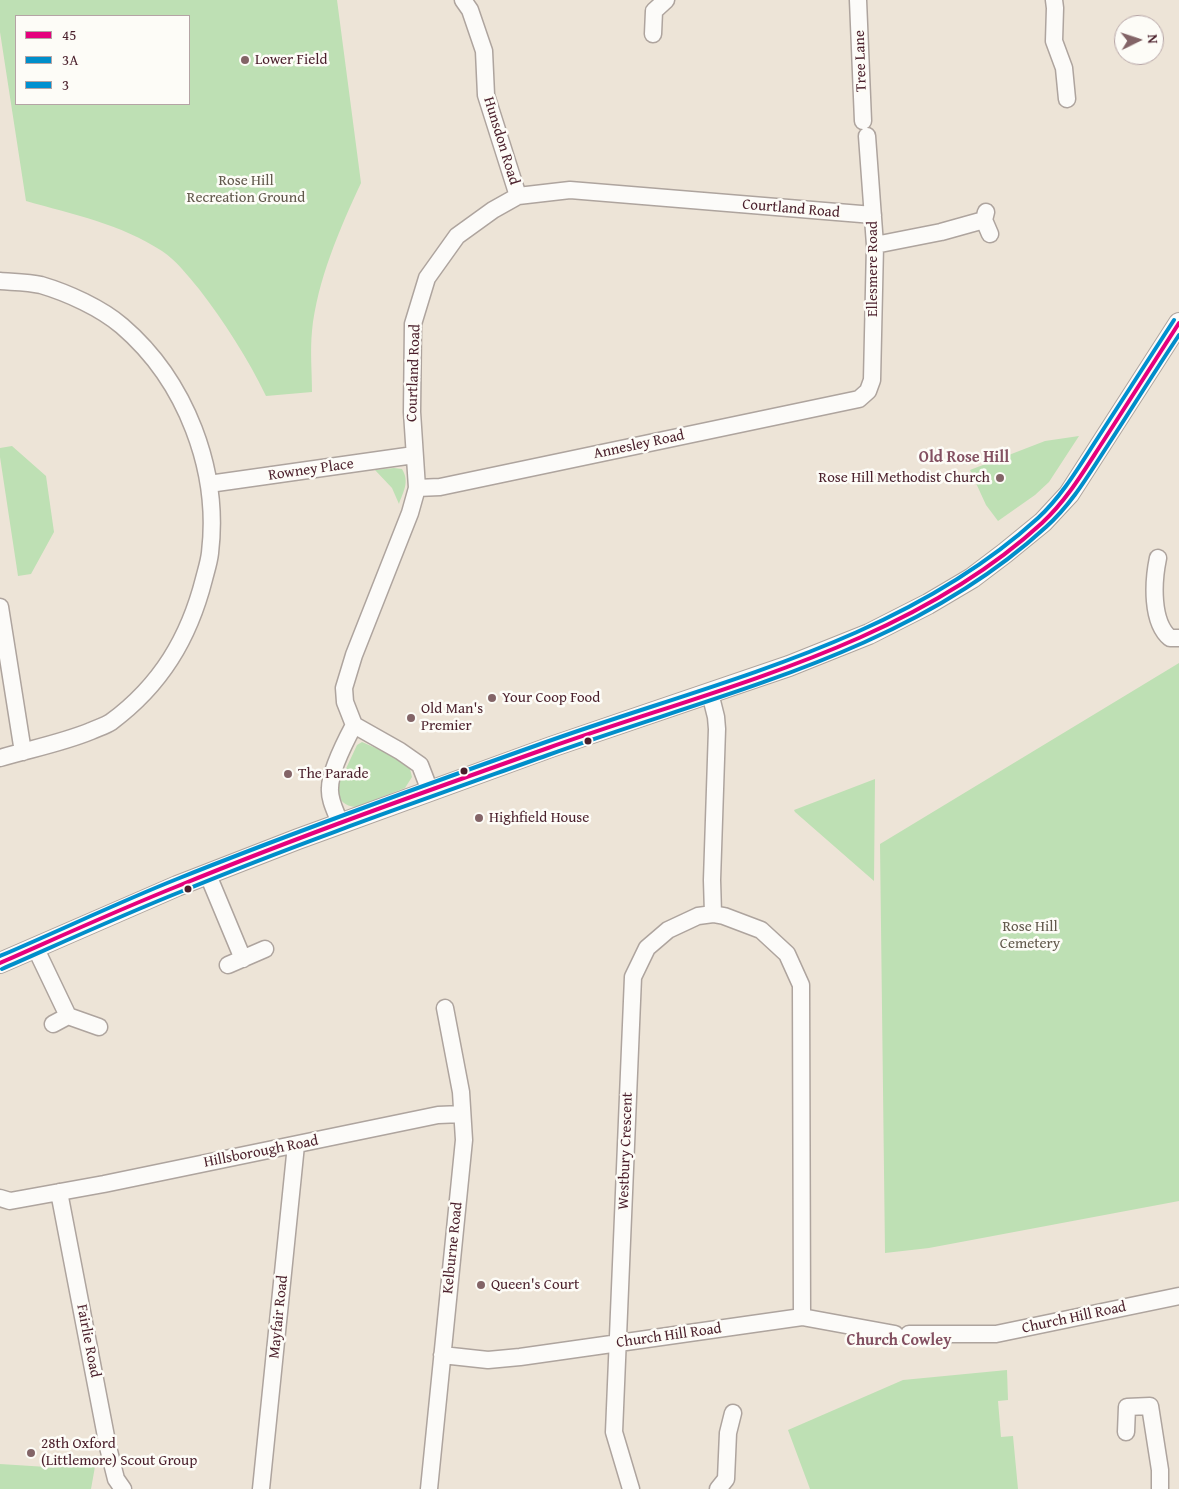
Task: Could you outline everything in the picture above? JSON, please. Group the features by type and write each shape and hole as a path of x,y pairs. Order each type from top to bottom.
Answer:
{"main road":[{"path":"0,963 208,874 430,790 788,666 884,627 928,604 972,578 1005,553 1043,522 1069,494 1179,323"}],"street":[{"name":"Hunsdon Road","path":"463,0 470,10 484,51 486,95 518,196"},
{"path":"653,34 654,11 666,0"},
{"name":"Tree Lane","path":"858,0 865,128"},
{"path":"1054,0 1054,41 1064,68 1067,99"},
{"name":"Ellesmere Road","path":"860,399 868,391 872,380 875,245 865,128"},
{"name":"Courtland Road","path":"354,725 345,702 344,688 354,655 410,513 417,488 412,412 413,324 427,278 457,236 493,210 518,196 570,190 873,215"},
{"path":"875,245 987,222"},
{"path":"0,281 40,285 85,302 121,325 149,353 176,390 196,433 209,484 211,519 210,554 197,606 174,656 142,697 109,723 72,739 0,758"},
{"name":"Annesley Road","path":"417,488 440,487 860,399"},
{"name":"Rowney Place","path":"209,484 414,455"},
{"path":"1158,558 1155,572 1156,616 1163,632 1170,638 1179,638"},
{"path":"0,607 22,752"},
{"path":"710,693 717,729 712,880 713,914 724,916 761,930 787,954 801,985 802,1317"},
{"path":"340,823 331,799 330,788 332,776 354,725 400,751 420,765 430,790"},
{"path":"208,874 236,962 265,949"},
{"name":"Westbury Crescent","path":"631,1489 614,1432 633,977 647,948 668,930 698,916 713,914"},
{"path":"36,947 68,1016 99,1027"},
{"name":"Kelburne Road","path":"428,1489 464,1140 461,1092 445,1008"},
{"path":"53,1024 68,1016"},
{"name":"Hillsborough Road","path":"0,1198 10,1201 438,1115 462,1114"},
{"name":"Mayfair Road","path":"261,1489 296,1145"},
{"name":"Fairlie Road","path":"59,1192 108,1447 116,1479 123,1489"},
{"name":"Church Hill Road","path":"442,1355 488,1360 520,1358 802,1317 902,1334 996,1334 1179,1296"},
{"path":"1126,1432 1127,1407 1150,1406 1160,1470 1160,1489"},
{"path":"718,1489 726,1479 728,1433 734,1413"}],"green space":[{"name":"Rose Hill Recreation Ground","path":"0,0 337,0 361,183 330,255 319,293 311,339 312,392 266,396 243,354 218,315 186,274 162,251 113,227 26,201 0,32"},
{"path":"1079,436 1049,482 1035,495 998,521 986,505 970,470 1045,441"},
{"path":"12,446 46,476 54,532 31,574 18,576 0,457 0,448"},
{"path":"402,469 406,483 399,504 392,488 375,470"},
{"name":"Rose Hill Cemetery","path":"1179,663 1179,1201 929,1248 885,1253 880,844"},
{"path":"362,742 403,760 410,769 412,777 405,788 356,807 343,802 336,790 357,745"},
{"path":"875,779 874,881 794,810"},
{"path":"1007,1370 1008,1400 998,1401 1001,1437 1013,1436 1018,1489 810,1489 788,1430 903,1380"},
{"path":"96,1461 91,1489 0,1489 0,1464 47,1467"}],"transit line":[{"name":"3","path":"0,956 155,888 315,826 546,742 804,654 867,628 927,597 985,561 1047,509 1078,469 1174,320"},
{"name":"45","path":"0,963 156,895 316,832 548,748 743,683 808,659 871,632 932,602 989,566 1051,514 1083,473 1179,323"},
{"name":"3A","path":"2,969 158,901 317,838 548,755 745,689 810,665 873,638 934,607 992,570 1046,527 1064,509 1087,478 1179,335"}],"place":[{"name":"Lower Field","path":"245,60"},
{"name":"Rose Hill Methodist Church","path":"1000,478"},
{"name":"Your Coop Food","path":"492,698"},
{"name":"Old Man's Premier","path":"411,718"},
{"name":"The Parade","path":"288,774"},
{"name":"Highfield House","path":"479,818"},
{"name":"Queen's Court","path":"481,1285"},
{"name":"28th Oxford (Littlemore) Scout Group","path":"31,1453"}],"district":[{"name":"Old Rose Hill","path":"964,458"},
{"name":"Church Cowley","path":"899,1341"}]}
